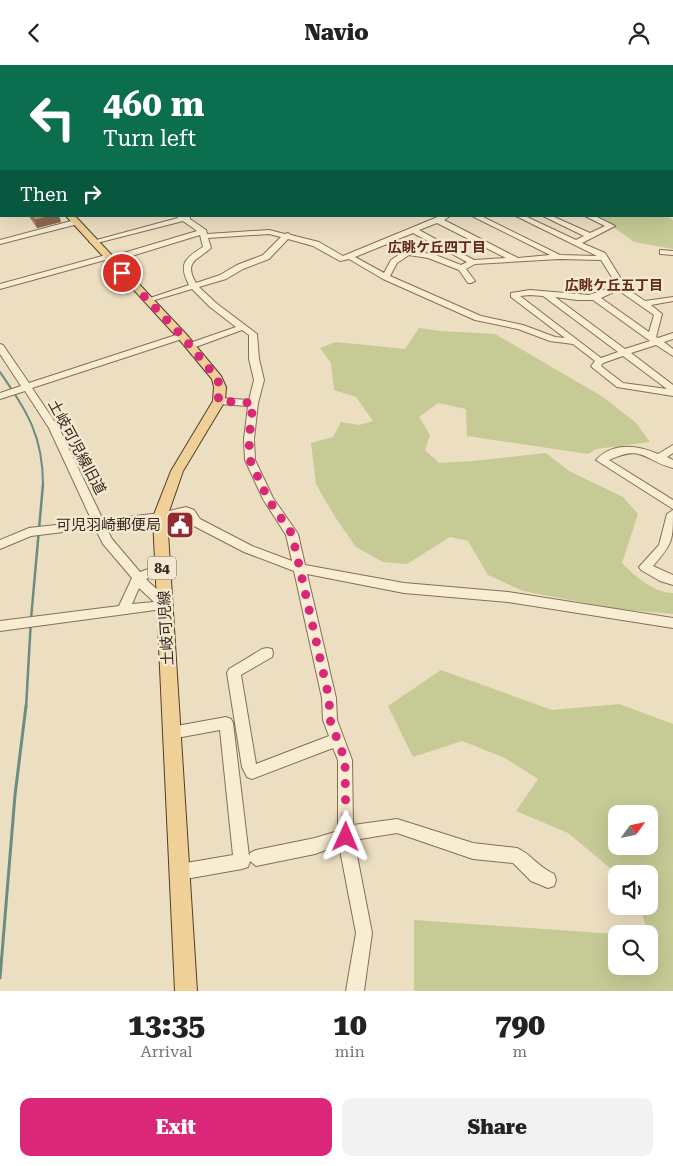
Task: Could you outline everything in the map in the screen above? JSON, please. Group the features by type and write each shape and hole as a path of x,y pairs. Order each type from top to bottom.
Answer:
{"main road":[{"path":"72,219 186,341 217,378 220,387 218,401"},
{"name":"土岐可児線","path":"186,991 160,517 178,471 218,401"}],"street":[{"path":"94,242 181,217 204,234 207,248 192,257 187,268 194,286 202,298 253,334 254,359 259,380 253,403 249,439 250,460 268,499 292,534 329,698 330,720 345,760 346,837 364,933 355,991"},
{"path":"0,287 204,234 269,232 288,235 316,243 343,259 445,217"},
{"path":"477,217 559,257"},
{"path":"520,217 602,255 619,282 619,287 658,316 654,339"},
{"path":"548,217 590,236"},
{"path":"576,243 611,226 590,217"},
{"path":"0,242 72,219"},
{"path":"438,220 518,261"},
{"path":"413,230 473,262"},
{"path":"148,300 223,277 240,267 266,257 288,235"},
{"path":"388,241 409,253 430,256 462,268 471,281"},
{"path":"662,252 673,253"},
{"path":"386,277 389,268 398,256 409,253"},
{"path":"350,257 386,277 478,317 520,327 554,339 572,342"},
{"path":"462,268 473,262 492,259 518,261 559,257 604,258"},
{"path":"600,361 572,342 514,295 533,293 575,298 595,297 619,287"},
{"path":"546,294 673,391"},
{"path":"595,297 673,353"},
{"path":"643,304 673,299"},
{"path":"13,392 186,341 243,327"},
{"path":"673,336 654,339 625,353 600,361 596,366 620,385 673,391"},
{"name":"土岐可児線旧道","path":"0,347 13,392 54,428 107,541 150,592 166,605"},
{"path":"218,401 253,403"},
{"path":"658,458 673,448"},
{"path":"673,465 633,449 626,449 601,460 673,505"},
{"path":"0,545 29,532 160,517 186,511 196,522 248,549 299,567 396,587 508,597 673,623"},
{"path":"673,514 669,546 645,567 664,578 673,580"},
{"path":"124,609 138,577 155,571 162,565"},
{"path":"0,626 166,605"},
{"path":"267,653 234,673 249,767 252,771 325,745 336,739"},
{"path":"171,733 226,723 242,861 180,871"},
{"path":"256,858 315,846 346,837 356,832 397,826 472,851 517,856 537,875 548,880"}],"green space":[{"path":"599,217 668,217 673,220 673,249 634,242"},
{"path":"419,328 495,334 603,397 636,423 650,442 596,449 588,454 467,436 466,409 438,403 419,417 430,435 425,450 439,463 546,453 569,471 623,497 638,514 622,563 652,587 673,593 673,614 618,609 523,591 488,575 468,541 450,537 407,564 383,562 356,547 335,517 316,484 311,443 333,437 341,422 359,425 373,421 356,397 334,390 331,363 320,348 336,342 405,349"},
{"path":"441,670 552,710 619,704 673,724 673,991 414,991 414,920 608,933 608,975 658,975 658,925 646,925 642,915 658,915 658,865 608,866 568,833 516,811 538,779 505,758 462,741 413,757 388,706"}],"building":[{"path":"33,217 47,217 35,220"},
{"path":"186,515 189,521 171,525 170,518"}],"waterway":[{"path":"0,372 18,399 37,438 43,484"},
{"path":"26,708 31,619 43,484"},
{"path":"0,978 15,795 26,706"}],"place":[{"name":"可児羽崎郵便局","path":"180,525"}],"district":[{"name":"広眺ケ丘四丁目","path":"437,247"},
{"name":"広眺ケ丘五丁目","path":"614,285"}],"route":[{"path":"122,273 182,336 217,378 220,387 218,401 253,403 249,439 250,460 268,499 292,534 329,698 330,720 345,760 346,837"}]}
